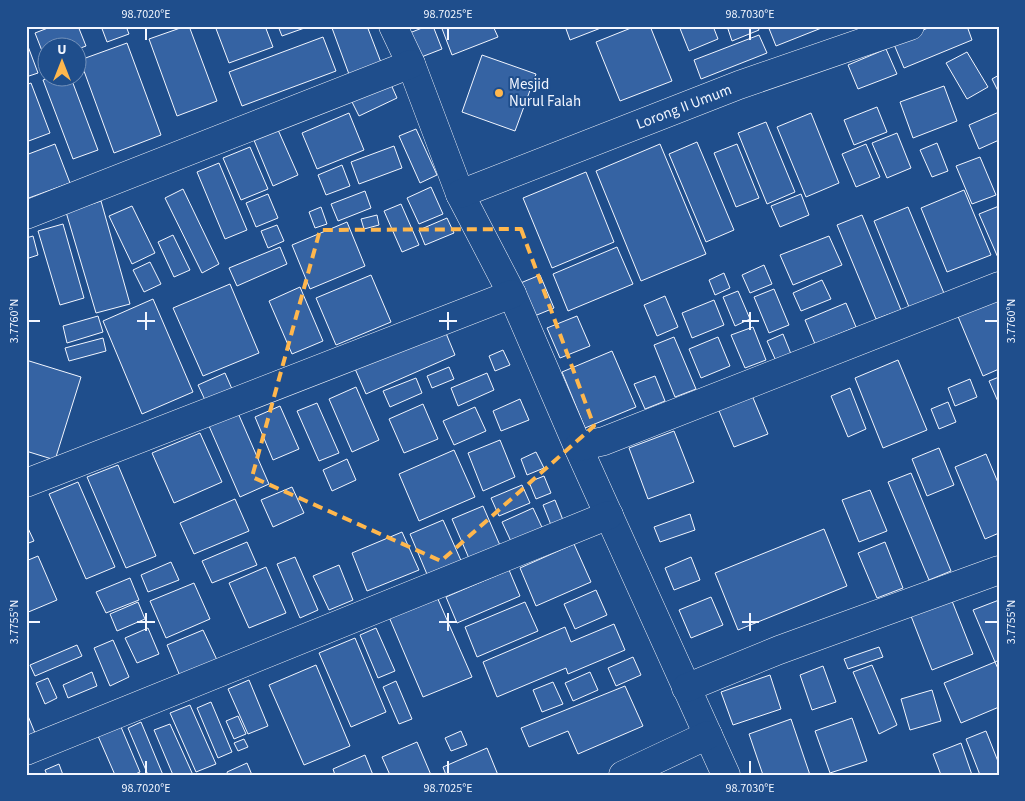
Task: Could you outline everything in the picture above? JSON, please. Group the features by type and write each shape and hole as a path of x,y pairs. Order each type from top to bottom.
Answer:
{"street":[{"path":"393,26 411,64 460,194 512,294 578,447 726,775"},
{"name":"Lorong II Umum","path":"460,194 739,85 910,26"},
{"path":"26,215 411,64"},
{"path":"578,447 604,441 999,286"},
{"path":"26,482 512,294"},
{"path":"26,750 609,515"},
{"path":"686,688 779,650 999,570"},
{"path":"623,775 708,735"}],"highlighted area":[{"path":"521,229 594,426 441,561 252,477 320,230"}],"building":[{"path":"53,26 78,26 83,38 38,38 38,41 35,33"},
{"path":"101,26 126,26 129,34 107,42"},
{"path":"189,26 217,101 177,116 149,39"},
{"path":"215,26 265,26 273,47 229,63"},
{"path":"278,26 310,26 282,36"},
{"path":"337,26 367,26 382,65 350,77 332,28"},
{"path":"427,26 433,26 442,49 411,61 402,36"},
{"path":"441,26 493,26 498,37 452,55"},
{"path":"565,26 606,26 570,40"},
{"path":"636,26 650,26 672,81 620,101 596,42"},
{"path":"679,26 713,26 718,39 689,51"},
{"path":"727,26 757,26 759,30 732,41"},
{"path":"768,26 824,26 824,27 776,46"},
{"path":"933,26 967,26 972,40 904,68 893,42"},
{"path":"759,35 767,53 701,79 694,60"},
{"path":"323,37 336,71 242,106 229,72"},
{"path":"26,41 38,73 26,77"},
{"path":"127,43 161,135 114,153 88,82 88,57"},
{"path":"886,49 897,74 858,89 848,65"},
{"path":"967,52 988,87 967,99 946,63"},
{"name":"Mesjid Nurul Falah","path":"482,55 536,74 515,131 462,112"},
{"path":"999,75 999,93 992,79"},
{"path":"389,80 397,98 359,116 350,98"},
{"path":"31,83 50,133 26,142 26,85"},
{"path":"944,86 957,121 913,138 900,102"},
{"path":"46,88 75,88 98,150 73,159"},
{"path":"877,107 887,132 854,145 844,120"},
{"path":"999,112 999,140 979,149 969,125"},
{"path":"349,113 364,150 317,169 302,133"},
{"path":"811,113 839,183 806,197 777,127"},
{"path":"766,122 795,192 767,204 738,133"},
{"path":"275,123 298,175 273,186 251,133"},
{"path":"416,129 437,175 420,183 399,136"},
{"path":"897,133 911,168 887,178 872,143"},
{"path":"697,142 734,230 706,242 669,154"},
{"path":"937,143 948,171 932,177 920,150"},
{"path":"55,144 70,183 26,199 26,155"},
{"path":"660,144 706,254 641,281 596,171"},
{"path":"737,144 759,198 736,207 714,153"},
{"path":"866,144 880,177 856,187 842,154"},
{"path":"394,146 402,168 359,184 351,162"},
{"path":"250,147 268,189 241,200 223,158"},
{"path":"980,157 996,195 972,204 956,166"},
{"path":"219,163 247,230 225,239 197,172"},
{"path":"342,165 350,186 326,195 318,175"},
{"path":"586,172 614,242 552,268 523,198"},
{"path":"431,187 443,214 419,224 407,198"},
{"path":"183,189 219,264 202,273 165,198"},
{"path":"964,190 991,255 947,272 921,208"},
{"path":"365,191 371,208 338,221 331,204"},
{"path":"268,194 278,218 256,227 246,203"},
{"path":"801,194 809,215 780,227 771,206"},
{"path":"101,201 130,304 96,313 66,212"},
{"path":"401,204 419,245 402,252 384,211"},
{"path":"132,206 155,253 132,264 109,216"},
{"path":"999,206 999,260 979,214"},
{"path":"321,207 327,224 315,228 309,212"},
{"path":"908,207 946,298 911,312 874,221"},
{"path":"377,215 379,225 364,229 361,219"},
{"path":"862,215 901,310 876,319 837,225"},
{"path":"447,218 454,233 425,245 419,230"},
{"path":"347,222 365,266 310,289 292,245"},
{"path":"63,224 84,298 60,305 38,231"},
{"path":"277,225 284,241 268,248 261,231"},
{"path":"173,235 190,270 174,277 158,242"},
{"path":"33,236 38,255 26,259 26,238"},
{"path":"829,236 842,265 793,285 780,255"},
{"path":"280,247 287,264 237,286 229,268"},
{"path":"617,247 633,284 568,311 553,274"},
{"path":"150,262 161,284 144,292 133,270"},
{"path":"764,265 772,284 750,293 742,275"},
{"path":"724,273 730,288 715,295 709,280"},
{"path":"371,275 391,322 336,345 316,298"},
{"path":"540,275 554,308 532,317 518,284"},
{"path":"822,280 831,299 801,311 793,293"},
{"path":"230,284 259,353 203,376 173,308"},
{"path":"300,287 323,341 292,354 269,301"},
{"path":"774,289 789,325 769,333 754,297"},
{"path":"738,291 750,319 735,326 723,297"},
{"path":"665,296 678,327 657,336 644,305"},
{"path":"996,298 999,304 999,369 983,376 957,314"},
{"path":"153,299 193,392 142,414 103,321"},
{"path":"714,300 724,325 692,338 682,313"},
{"path":"846,303 856,327 815,344 805,320"},
{"path":"98,316 103,332 67,343 63,326"},
{"path":"577,316 590,346 560,358 547,328"},
{"path":"443,326 455,355 366,394 353,364"},
{"path":"753,327 766,360 745,368 731,335"},
{"path":"783,334 791,354 776,361 767,341"},
{"path":"674,337 696,389 675,397 654,345"},
{"path":"718,337 730,366 701,378 689,349"},
{"path":"103,338 106,351 69,361 65,348"},
{"path":"503,350 510,365 495,371 489,356"},
{"path":"612,351 636,407 585,428 562,372"},
{"path":"26,360 81,377 55,460 26,451"},
{"path":"898,360 927,430 883,448 855,378"},
{"path":"449,367 454,379 432,388 427,376"},
{"path":"225,373 232,389 205,400 198,385"},
{"path":"487,373 494,390 458,406 451,388"},
{"path":"655,376 665,401 645,409 634,384"},
{"path":"999,377 999,404 989,381"},
{"path":"416,378 422,393 390,407 383,391"},
{"path":"970,379 977,397 955,406 948,388"},
{"path":"356,387 379,440 352,452 329,399"},
{"path":"850,388 866,429 848,437 831,396"},
{"path":"751,393 768,434 734,447 717,406"},
{"path":"520,399 529,420 501,431 493,411"},
{"path":"948,402 956,422 939,429 931,409"},
{"path":"317,403 339,453 319,461 297,411"},
{"path":"423,404 438,439 404,453 389,419"},
{"path":"280,406 299,449 273,460 255,417"},
{"path":"475,407 486,431 454,445 443,421"},
{"path":"238,413 269,484 240,497 209,426"},
{"path":"674,431 694,482 648,499 629,448"},
{"path":"200,433 222,482 174,503 152,453"},
{"path":"500,440 515,477 483,491 468,453"},
{"path":"939,448 954,485 927,496 912,459"},
{"path":"454,450 475,497 419,521 399,474"},
{"path":"536,452 544,468 527,475 521,459"},
{"path":"986,454 999,485 999,533 985,539 955,467"},
{"path":"347,459 356,480 332,491 323,470"},
{"path":"118,465 156,556 126,568 87,477"},
{"path":"911,473 951,571 929,580 888,482"},
{"path":"544,476 551,493 536,499 529,482"},
{"path":"78,482 115,567 86,579 49,494"},
{"path":"522,485 530,503 499,516 491,498"},
{"path":"292,487 304,513 273,527 261,500"},
{"path":"870,490 887,531 859,542 842,500"},
{"path":"235,499 249,531 194,554 180,523"},
{"path":"555,500 565,525 553,530 543,505"},
{"path":"483,506 502,550 471,563 452,519"},
{"path":"533,508 546,536 515,550 502,522"},
{"path":"690,514 695,530 660,542 654,527"},
{"path":"443,520 463,565 429,579 410,534"},
{"path":"26,524 34,541 26,544"},
{"path":"824,529 847,586 738,630 715,573"},
{"path":"402,532 419,570 367,591 352,553"},
{"path":"247,542 257,565 212,583 202,561"},
{"path":"885,542 903,588 877,598 858,553"},
{"path":"574,544 591,582 536,606 520,568"},
{"path":"38,556 57,600 26,613 26,561"},
{"path":"295,557 318,610 300,618 277,564"},
{"path":"691,557 700,580 674,590 665,568"},
{"path":"171,562 179,580 148,592 141,575"},
{"path":"339,565 353,600 329,610 313,576"},
{"path":"266,567 286,613 249,628 229,583"},
{"path":"509,570 520,596 457,623 446,597"},
{"path":"130,578 139,600 106,613 96,592"},
{"path":"194,583 210,619 166,638 150,601"},
{"path":"596,590 607,615 575,629 564,604"},
{"path":"437,597 472,677 423,697 389,617"},
{"path":"711,597 723,625 691,638 679,610"},
{"path":"999,600 999,660 995,662 973,610"},
{"path":"952,601 973,654 932,670 911,616"},
{"path":"138,602 145,619 117,631 110,614"},
{"path":"525,602 538,631 477,657 465,627"},
{"path":"614,624 625,650 568,674 566,668 497,697 483,662 565,627 571,642"},
{"path":"148,628 159,654 137,663 125,638"},
{"path":"376,628 395,671 378,678 360,635"},
{"path":"203,630 217,660 180,676 167,645"},
{"path":"355,638 386,712 351,727 319,653"},
{"path":"113,640 129,677 110,686 94,648"},
{"path":"77,645 82,656 35,676 30,665"},
{"path":"879,647 883,657 848,669 844,659"},
{"path":"633,657 641,675 616,686 608,668"},
{"path":"995,662 999,671 999,707 961,723 944,683"},
{"path":"316,665 350,746 304,765 269,685"},
{"path":"872,665 897,725 879,734 853,672"},
{"path":"823,666 836,702 812,710 800,675"},
{"path":"92,672 97,686 68,698 63,685"},
{"path":"590,672 598,690 573,701 565,683"},
{"path":"770,675 781,709 733,725 721,692"},
{"path":"48,678 57,698 45,704 36,683"},
{"path":"249,680 268,726 248,734 228,689"},
{"path":"396,681 412,719 399,724 383,687"},
{"path":"553,682 563,704 542,712 533,690"},
{"path":"625,686 643,726 578,754 568,731 529,747 521,728"},
{"path":"932,690 941,721 910,730 901,699"},
{"path":"211,702 232,752 218,758 197,708"},
{"path":"190,705 216,764 196,772 170,713"},
{"path":"26,711 35,733 26,736"},
{"path":"238,716 246,734 234,739 226,721"},
{"path":"852,718 867,761 830,773 815,731"},
{"path":"791,719 810,775 763,775 749,734"},
{"path":"141,722 163,775 148,775 128,728"},
{"path":"170,724 193,775 173,775 154,730"},
{"path":"121,727 140,772 133,775 115,775 98,736"},
{"path":"461,731 467,745 451,751 445,738"},
{"path":"986,731 999,764 999,775 980,775 966,739"},
{"path":"244,739 248,747 238,751 234,743"},
{"path":"417,742 431,775 390,775 382,757"},
{"path":"961,743 972,775 941,775 933,754"},
{"path":"487,748 498,775 446,775 443,767"},
{"path":"365,755 373,775 335,775 333,769"},
{"path":"247,763 252,775 228,775 227,772"},
{"path":"59,764 63,775 47,775 45,770"}],"place":[{"name":"Mesjid Nurul Falah","path":"499,93"}]}
